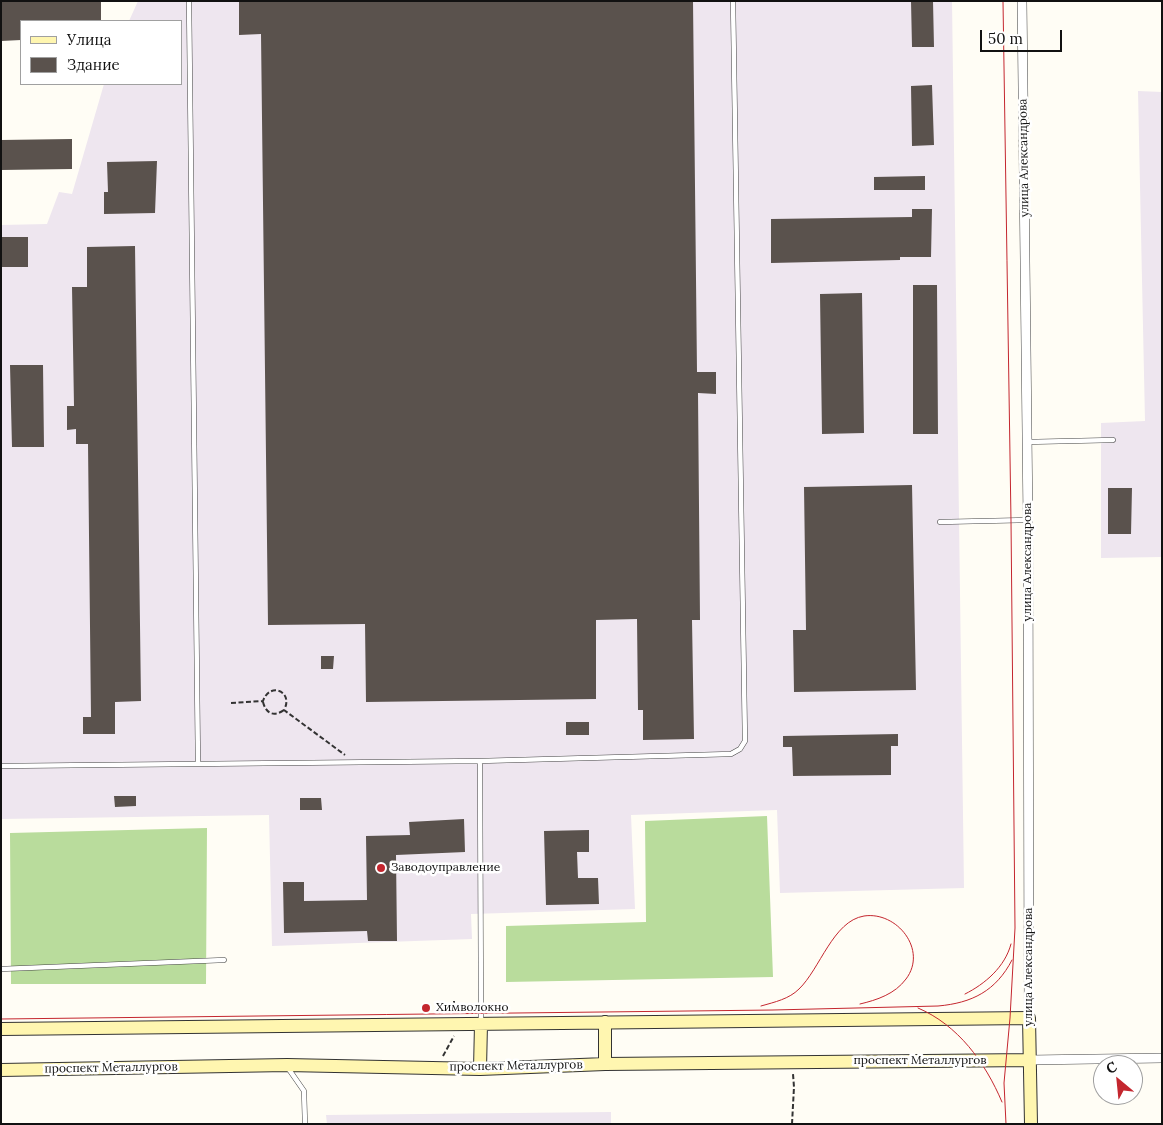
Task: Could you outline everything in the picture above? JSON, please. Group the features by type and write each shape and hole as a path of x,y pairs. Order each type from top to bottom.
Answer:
{"street":[{"name":"улица Александрова","path":"1022,1 1028,442 1030,1124"},
{"path":"1,1029 1029,1018"},
{"path":"605,1022 605,1064"},
{"path":"480,1069 481,1024"},
{"path":"1030,1060 1162,1058"},
{"name":"проспект Металлургов","path":"1,1070 286,1065 480,1069 605,1064 1030,1060"}],"lane":[{"path":"189,1 198,764"},
{"path":"1,766 480,761 731,754 740,749 745,741 733,1"},
{"path":"1028,442 1114,440"},
{"path":"940,522 1028,520"},
{"path":"480,761 481,1024"},
{"path":"1,770 9,766"},
{"path":"1,969 224,960"},
{"path":"286,1065 304,1091 305,1124"}],"path":[{"path":"274,690 280,691 287,700 284,710 278,714 270,714 264,709 263,701 265,696 274,690"},
{"path":"231,703 263,701"},
{"path":"284,710 355,762"},
{"path":"454,1001 454,1016"},
{"path":"439,1062 455,1034"},
{"path":"792,1062 794,1087 792,1124"}],"shaded area":[{"path":"138,1 952,1 964,888 780,893 777,810 631,815 635,909 471,914 472,939 272,946 269,815 1,819 1,225 47,224 59,192 72,194 104,85 182,85 182,20 129,20"},
{"path":"1138,91 1162,92 1162,557 1101,558 1101,423 1145,421"},
{"path":"611,1112 611,1124 327,1124 326,1115"}],"green space":[{"path":"767,816 773,977 506,982 506,926 646,922 645,821"},
{"path":"207,828 206,984 11,984 10,833"}],"building":[{"path":"101,1 101,20 20,20 20,40 1,41 1,2"},
{"path":"239,1 693,1 697,372 716,372 716,394 698,393 700,620 692,620 694,739 643,740 643,710 638,710 637,619 596,620 596,699 366,702 365,624 268,625 261,34 239,35"},
{"path":"911,1 933,1 934,47 912,47"},
{"path":"932,85 934,145 912,146 911,86"},
{"path":"72,139 72,169 1,170 1,140"},
{"path":"157,161 155,213 104,214 104,192 108,192 107,162"},
{"path":"925,176 925,190 874,190 874,177"},
{"path":"912,209 932,209 931,257 900,257 900,260 771,263 771,219 912,217"},
{"path":"1,237 28,237 28,267 1,267"},
{"path":"135,246 141,701 115,702 115,734 83,734 83,717 91,717 88,444 76,444 76,429 67,430 67,406 74,406 72,287 87,287 87,247"},
{"path":"913,285 937,285 938,434 913,434"},
{"path":"862,293 864,433 822,434 820,294"},
{"path":"10,365 43,365 44,447 12,447"},
{"path":"912,485 916,690 794,692 793,630 806,630 804,487"},
{"path":"1108,488 1132,488 1131,534 1108,534"},
{"path":"321,656 334,656 333,669 321,669"},
{"path":"566,722 589,722 589,735 566,735"},
{"path":"898,734 898,746 891,746 891,775 793,776 792,747 783,747 783,736"},
{"path":"114,796 136,796 136,806 115,807"},
{"path":"300,798 321,798 322,810 300,810"},
{"path":"464,819 465,852 396,855 397,941 368,941 367,931 284,933 283,882 304,882 304,901 367,900 366,836 410,835 409,822"},
{"path":"589,830 589,852 577,852 578,878 598,878 599,904 546,905 544,831"}],"tram line":[{"path":"1003,1 1015,928 1004,1083 1006,1124"},
{"path":"761,1006 786,998 799,989 814,970 835,936 844,927 853,920 864,916 876,916 898,926 906,935 911,945 913,956 912,968 906,979 897,989 879,998 860,1004"},
{"path":"965,994 993,974 1004,960 1011,944"},
{"path":"1,1019 773,1010 938,1006 962,1002 982,994 1006,971 1012,960"},
{"path":"918,1008 946,1024 969,1046 987,1073 1002,1102"}],"place":[{"name":"Заводоуправление","path":"381,868"},
{"name":"Химволокно","path":"426,1008"}]}
